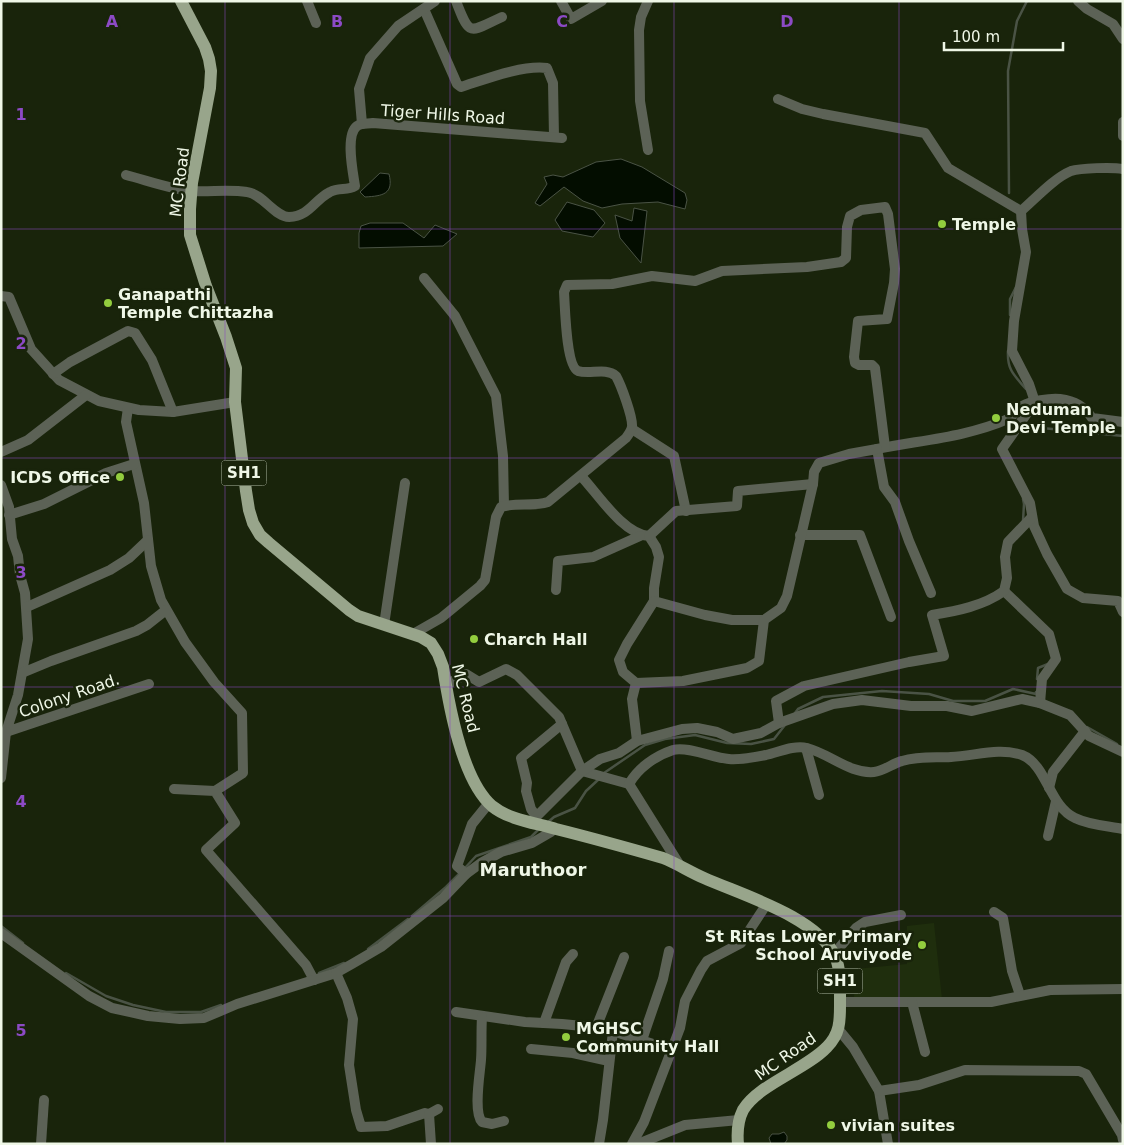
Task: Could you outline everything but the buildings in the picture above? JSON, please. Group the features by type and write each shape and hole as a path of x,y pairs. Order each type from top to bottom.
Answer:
{"main road":[{"name":"MC Road","path":"185,3 205,47 210,71 210,88 191,191 190,235 206,286 236,368 235,402 249,510 253,523 260,534 304,574 358,616 413,634 431,643 438,654 467,766 474,783 489,803 503,813 533,819 554,830 679,864 701,877 783,912 824,940 834,954 839,970 839,1030 831,1043 814,1058 760,1092 743,1111 740,1120 738,1144"}],"street":[{"path":"307,1 316,23"},
{"path":"362,124 359,90 370,58 398,26 435,1"},
{"path":"456,1 465,24 470,28 475,29 502,16"},
{"path":"561,1 571,19 602,1"},
{"path":"648,1 641,16 639,30 640,101 648,150"},
{"path":"1078,1 1114,24 1123,39"},
{"name":"Tiger Hills Road","path":"191,191 248,192 259,196 286,217 296,216 308,211 327,193 334,190 350,190 355,186 351,160 351,141 354,130 362,124 373,123 558,138 554,83 547,68 540,67 520,70 461,87 457,84 424,9"},
{"path":"778,99 802,109 925,133 948,168 1021,211"},
{"path":"1123,122 1123,136"},
{"path":"1021,211 1072,170 1115,167 1123,169"},
{"path":"126,175 191,191"},
{"path":"413,634 441,618 485,580 496,518 501,507 534,505 548,502 626,438 632,428 631,416 616,376 603,371 580,371 574,367 569,347 564,292 566,286 574,284 585,286 612,284 652,276 695,280 722,271 807,267 841,262 846,258 847,228 850,216 864,210 884,206 888,214 895,262 894,283 887,319 858,321 854,357 855,362 859,365 872,365 875,368 884,487 895,502 931,593"},
{"path":"1021,211 1026,252 1014,322 1012,351 1029,384 1035,402"},
{"path":"424,278 455,316 496,396 503,456 504,506"},
{"path":"1,296 8,297 31,349 58,380 99,401 139,410 173,412 235,402"},
{"path":"53,374 70,362 128,331 135,333 152,360 173,412"},
{"path":"1,452 28,440 86,395"},
{"path":"654,601 723,618 764,620 781,608 787,596 813,484 814,472 819,463 849,454 925,442 978,429 1011,418 1035,402 1059,399 1078,403 1086,409 1092,418 1123,422"},
{"path":"631,416 637,407"},
{"path":"128,408 126,422 144,504 155,578 166,610 185,642 214,682 242,713 244,773 215,791 174,789"},
{"path":"1024,411 1002,450 1030,503 1034,526 1047,554 1067,589 1083,598 1118,601 1123,612"},
{"path":"632,428 674,456 686,511"},
{"path":"9,515 20,508 44,504 106,473 134,464"},
{"path":"581,476 628,527 644,536 656,547 659,557 654,601 619,660 623,672 636,683 683,681 747,668 756,663 760,658 761,631 764,620"},
{"path":"384,624 405,483"},
{"path":"556,590 558,561 593,557 644,536 676,511 737,506 738,491 813,484"},
{"name":"Colony Road.","path":"1,485 9,507 12,539 18,556 20,575 25,593 28,639 18,695 6,732"},
{"path":"779,723 776,701 804,686 944,656 932,615 966,608 994,598 1004,591 1007,578 1005,557 1008,542 1032,518"},
{"path":"800,535 860,535 891,617"},
{"path":"27,606 110,570 129,558 148,540"},
{"path":"1004,591 1049,634 1056,658 1042,679 1040,703"},
{"path":"22,673 136,631 166,610"},
{"path":"446,685 466,674 479,682 506,669 517,675 559,717 582,771"},
{"path":"636,683 632,699 637,741"},
{"name":"Colony Road.","path":"6,732 149,684"},
{"path":"562,724 521,758 533,819 582,771 600,759 618,753 637,741 682,729 697,728 717,732 733,739 761,734 779,723 834,704 862,700 911,706 947,706 972,711 1022,699 1040,703 1070,715 1090,736 1123,752"},
{"path":"1048,788 1053,772 1085,731"},
{"path":"1,778 6,732"},
{"path":"629,784 634,774 647,763 674,750 697,752 730,759 765,755 788,748 806,748 857,770 876,772 902,761 933,756 951,757 1007,751 1025,756 1038,769 1056,801 1075,818 1123,829"},
{"path":"806,748 819,795"},
{"path":"582,771 629,784 679,864"},
{"path":"215,791 235,823 206,850 306,965 314,980"},
{"path":"1048,836 1056,801"},
{"path":"466,874 457,866 472,824 489,803"},
{"path":"1,933 89,996 112,1008 148,1016 180,1019 204,1018 237,1004 336,973 381,947 443,898 466,874 481,863 501,852 532,843 554,830"},
{"path":"632,1144 644,1122 672,1050 680,1028 685,1001 701,970 707,961 741,943 766,905"},
{"path":"994,912 1003,918 1012,972 1020,995"},
{"path":"834,954 856,928 865,922 901,915"},
{"path":"642,1040 663,979 669,951"},
{"path":"544,1023 566,962 572,954"},
{"path":"596,1028 624,957"},
{"path":"336,973 347,998 353,1019 350,1065 356,1110 361,1127 387,1126 424,1113 434,1112 430,1144"},
{"path":"840,1002 991,1002 1050,990 1123,989"},
{"path":"912,1002 925,1052"},
{"path":"456,1012 482,1017 596,1028 613,1031 672,1050"},
{"path":"482,1017 478,1117 482,1122 487,1123 496,1124 504,1121"},
{"path":"839,1030 853,1047 880,1091 888,1144"},
{"path":"599,1144 613,1031"},
{"path":"531,1049 573,1053 609,1061"},
{"path":"880,1091 918,1085 964,1070 988,1072 1079,1071 1086,1074 1123,1140"},
{"path":"41,1144 44,1100"},
{"path":"638,1144 685,1125 740,1120"}],"shaded area":[{"path":"621,159 642,167 685,193 687,200 685,209 658,202 622,204 602,208 583,201 564,187 540,206 535,203 547,184 544,177 553,175 563,177 596,162"},
{"path":"380,173 389,174 390,186 388,190 382,195 365,197 360,192"},
{"path":"567,202 594,210 605,223 593,237 562,231 555,220"},
{"path":"634,208 647,211 641,263 620,238 615,215 632,221"},
{"path":"370,223 403,223 424,238 435,225 457,234 443,246 359,248 361,226"},
{"name":"St Ritas Lower Primary School Aruviyode","path":"934,923 942,999 854,999 855,969 907,964 907,926"},
{"path":"784,1132 787,1140 784,1144 771,1144 769,1138 772,1134"}],"waterway":[{"path":"1009,193 1008,71 1017,21 1027,1"},
{"path":"1010,315 1010,299 1016,287"},
{"path":"1008,351 1010,368 1026,389"},
{"path":"1022,426 1123,436"},
{"path":"1023,499 1023,521"},
{"path":"1037,679 1038,668 1048,664"},
{"path":"795,713 798,709 823,697 882,691 929,694 953,701 985,701 1013,689 1036,694 1036,692"},
{"path":"604,773 645,745 665,739 695,735 727,743 751,744 774,739 785,725"},
{"path":"1087,727 1117,744"},
{"path":"547,823 554,817 575,808 586,791 599,779"},
{"path":"464,869 476,856 531,837 539,829"},
{"path":"412,916 460,873"},
{"path":"368,949 408,919"},
{"path":"1,926 23,943"},
{"path":"319,973 344,963"},
{"path":"66,973 106,996 133,1005 166,1012 201,1012 221,1005"}],"place":[{"name":"Temple","path":"942,224"},
{"name":"Ganapathi Temple Chittazha","path":"108,303"},
{"name":"Neduman Devi Temple","path":"996,418"},
{"name":"ICDS Office","path":"120,477"},
{"name":"Charch Hall","path":"474,639"},
{"name":"St Ritas Lower Primary School Aruviyode","path":"922,945"},
{"name":"MGHSC Community Hall","path":"566,1037"},
{"name":"vivian suites","path":"831,1125"}],"district":[{"name":"Maruthoor","path":"533,870"}]}
